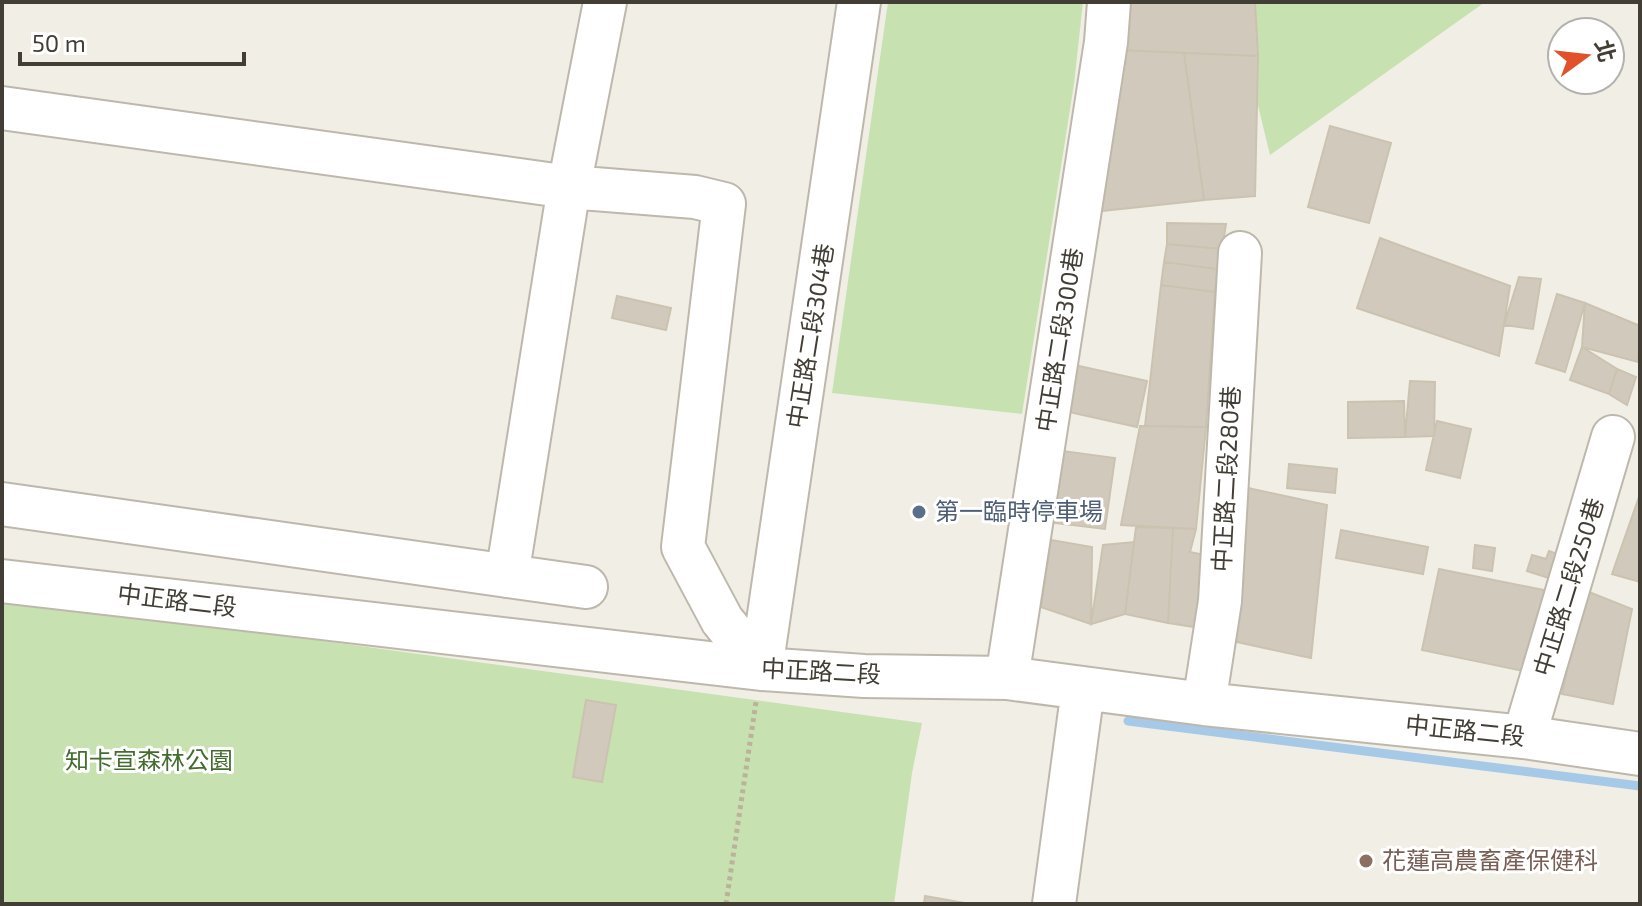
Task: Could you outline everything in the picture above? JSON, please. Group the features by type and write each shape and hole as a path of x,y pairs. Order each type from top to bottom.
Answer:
{"street":[{"path":"507,576 569,187 605,2"},
{"name":"中正路二段304巷","path":"761,669 859,2"},
{"name":"中正路二段300巷","path":"1007,678 1101,72 1109,2"},
{"path":"2,108 569,187 695,197 724,204 683,547 722,620 761,669"},
{"name":"中正路二段280巷","path":"1204,704 1220,601 1240,253"},
{"name":"中正路二段250巷","path":"1524,737 1613,437"},
{"path":"2,504 586,587"},
{"name":"中正路二段","path":"2,581 761,669 864,676 1007,678 1204,704 1524,737 1640,754"},
{"path":"1054,904 1083,689"}],"path":[{"path":"726,904 761,669"}],"green space":[{"path":"888,2 1083,2 1074,84 1022,414 832,393"},
{"path":"1233,2 1485,2 1270,155"},
{"name":"知卡宣森林公園","path":"2,597 922,723 894,904 2,904"}],"building":[{"path":"1123,2 1255,2 1258,56 1118,50"},
{"path":"1118,50 1184,53 1204,200 1092,212"},
{"path":"1184,53 1258,56 1255,196 1204,200"},
{"path":"1330,126 1391,143 1369,223 1308,207"},
{"path":"1167,223 1226,224 1222,249 1167,244"},
{"path":"1380,238 1510,286 1499,356 1357,308"},
{"path":"1167,244 1222,249 1217,269 1164,262"},
{"path":"1164,262 1217,269 1215,292 1161,285"},
{"path":"1519,277 1541,279 1533,329 1504,325"},
{"path":"1161,285 1215,292 1206,427 1145,426"},
{"path":"1557,294 1585,303 1565,372 1536,363"},
{"path":"617,296 671,308 666,330 612,318"},
{"path":"1585,303 1640,326 1638,362 1582,347"},
{"path":"1582,347 1617,369 1609,394 1570,380"},
{"path":"1070,364 1147,381 1137,427 1060,410"},
{"path":"1617,369 1636,377 1627,405 1609,394"},
{"path":"1410,381 1435,382 1434,436 1405,437"},
{"path":"1404,401 1405,437 1348,438 1348,402"},
{"path":"1437,421 1471,429 1460,478 1426,470"},
{"path":"1140,426 1206,427 1196,529 1121,525"},
{"path":"1055,450 1115,458 1105,529 1046,522"},
{"path":"1289,464 1337,469 1335,493 1287,488"},
{"path":"1248,488 1327,505 1311,658 1232,641"},
{"path":"1640,494 1640,582 1612,574"},
{"path":"1136,527 1173,528 1168,623 1125,614"},
{"path":"1173,528 1196,529 1190,552 1214,557 1200,628 1168,623"},
{"path":"1341,530 1428,547 1423,574 1336,558"},
{"path":"1051,540 1092,547 1091,624 1041,607"},
{"path":"1134,542 1125,614 1091,624 1103,545"},
{"path":"1475,545 1495,548 1492,571 1473,568"},
{"path":"1549,551 1560,555 1552,579 1527,571 1532,555 1546,559"},
{"path":"1439,569 1549,591 1533,673 1422,650"},
{"path":"1584,590 1632,609 1613,704 1562,694"},
{"path":"586,700 616,705 602,782 573,777"},
{"path":"925,896 965,903 965,904 924,904"}],"waterway":[{"path":"1128,721 1640,786"}],"place":[{"name":"第一臨時停車場","path":"919,512"},
{"name":"花蓮高農畜產保健科","path":"1366,861"}]}
